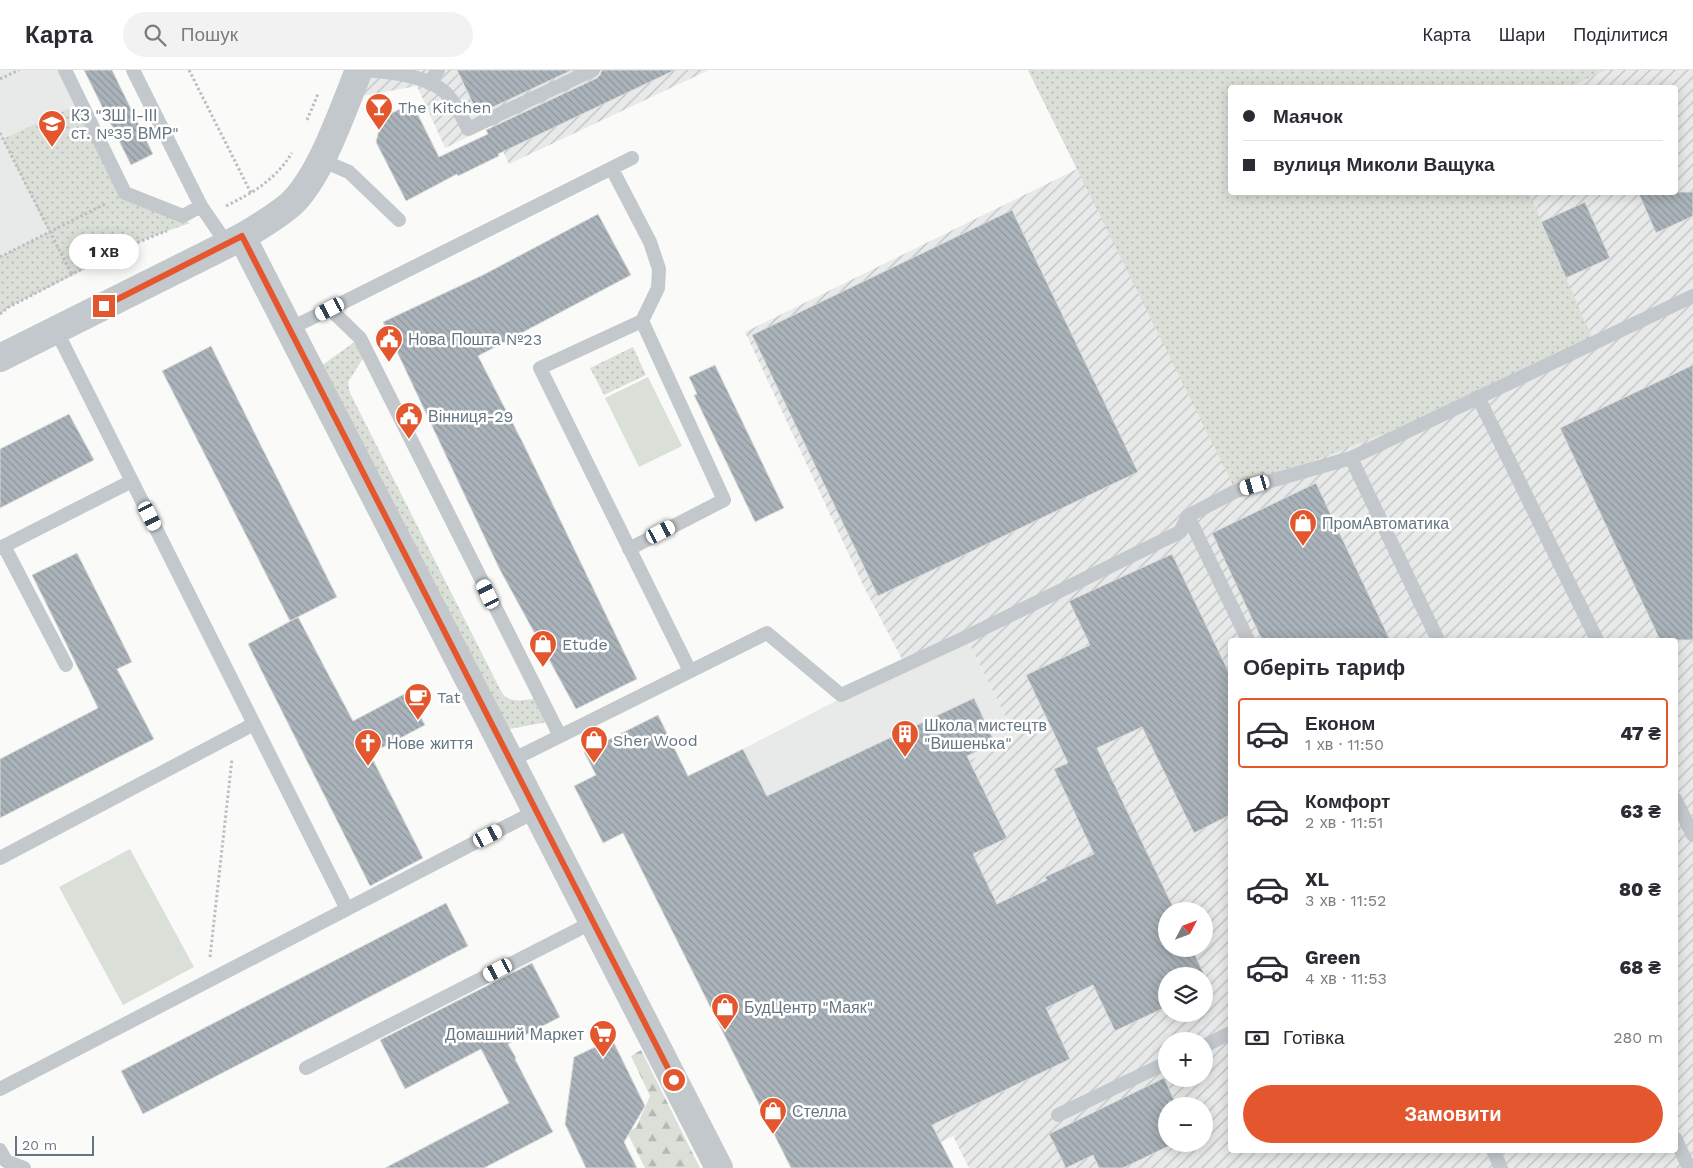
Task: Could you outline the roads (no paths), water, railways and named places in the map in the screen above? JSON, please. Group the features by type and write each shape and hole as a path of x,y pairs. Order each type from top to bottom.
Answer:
{"street":[{"path":"0,358 235,240 272,219 290,205 303,190 321,160 360,70"},
{"path":"235,240 289,329 719,1168"}],"lane":[{"path":"64,70 126,193 183,216 204,211"},
{"path":"133,70 204,211 235,240"},
{"path":"360,70 409,75 429,83 445,92 459,110 468,129 593,70"},
{"path":"429,83 438,70"},
{"path":"289,329 632,158"},
{"path":"321,160 349,172 399,220"},
{"path":"612,169 650,242 659,269 658,288 642,320 540,368 690,671"},
{"path":"510,761 767,633 841,695 966,637 1180,532 1188,516 1236,490 1351,458 1693,296"},
{"path":"330,309 360,338 560,736"},
{"path":"629,549 724,500 642,320"},
{"path":"56,330 347,909"},
{"path":"1478,397 1596,638"},
{"path":"1351,458 1437,638"},
{"path":"66,665 2,547 132,481"},
{"path":"1188,516 1247,638"},
{"path":"0,858 254,724"},
{"path":"1678,805 1693,835"},
{"path":"0,1089 536,811"},
{"path":"306,1068 593,922"},
{"path":"1213,1042 1228,1034"},
{"path":"1058,1114 1158,1067"},
{"path":"1678,1144 1689,1168"},
{"path":"0,1150 6,1161 24,1168"},
{"path":"1494,1153 1501,1168"}],"place":[{"name":"The Kitchen","path":"379,131"},
{"name":"КЗ \"ЗШ І-ІІІ ст. №35 ВМР\"","path":"52,148"},
{"name":"Нова Пошта №23","path":"389,363"},
{"name":"Вінниця-29","path":"409,440"},
{"name":"ПромАвтоматика","path":"1303,547"},
{"name":"Etude","path":"543,668"},
{"name":"Tat","path":"418,721"},
{"name":"Школа мистецтв \"Вишенька\"","path":"905,758"},
{"name":"Sher Wood","path":"594,764"},
{"name":"Нове життя","path":"368,767"},
{"name":"БудЦентр \"Маяк\"","path":"725,1031"},
{"name":"Домашний Маркет","path":"603,1058"},
{"name":"Стелла","path":"773,1135"}]}
